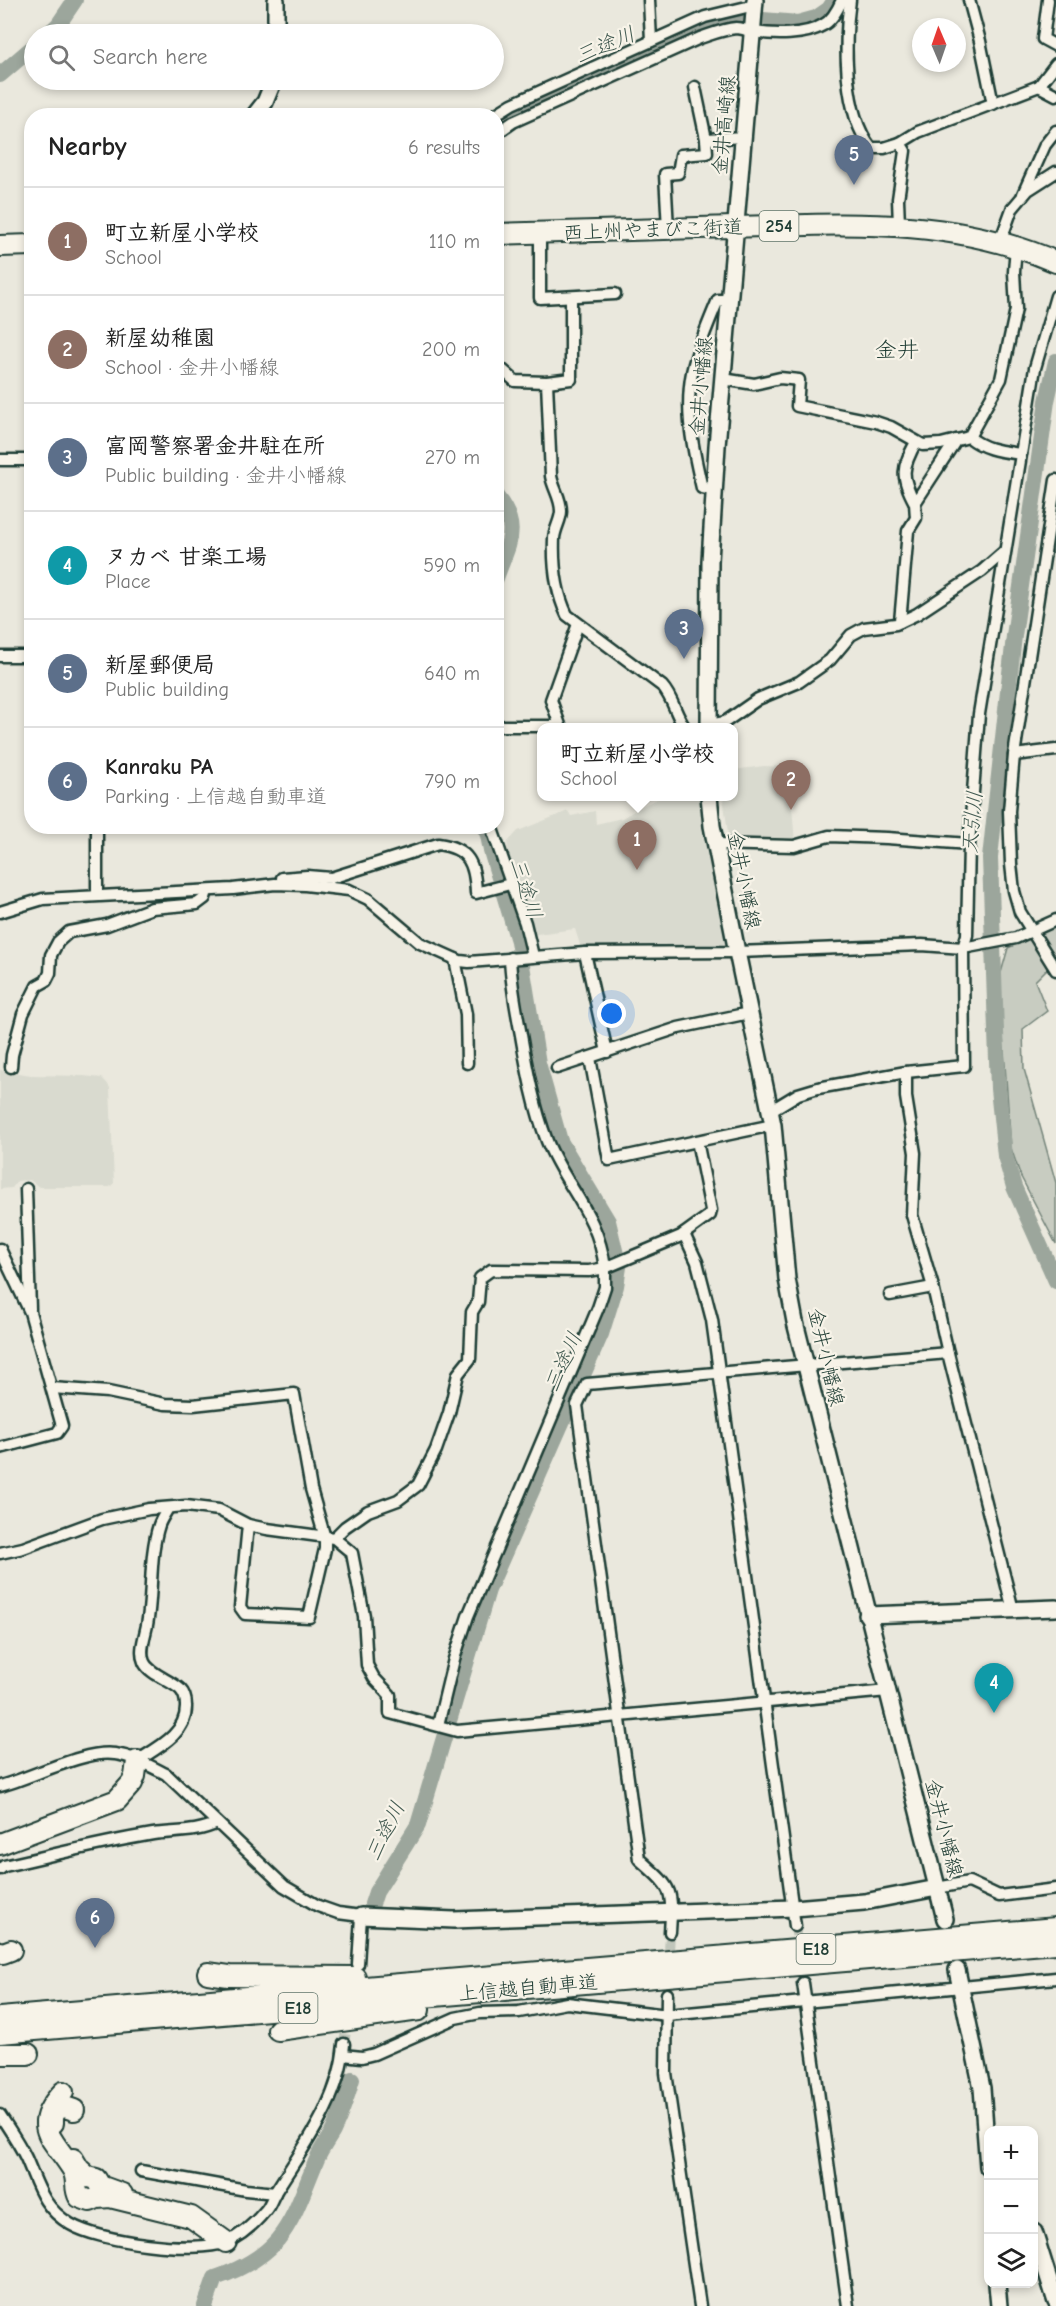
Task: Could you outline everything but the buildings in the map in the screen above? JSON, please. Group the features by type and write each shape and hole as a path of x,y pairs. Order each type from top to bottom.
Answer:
{"highway":[{"name":"西上州やまびこ街道","path":"504,234 899,225 965,234 1008,244 1056,262"},
{"path":"0,246 24,245"},
{"path":"0,1838 116,1793 136,1761"},
{"path":"0,1844 117,1800 132,1784 136,1761"},
{"name":"上信越自動車道","path":"0,2018 1056,1928"},
{"name":"上信越自動車道","path":"0,2033 1056,1943"},
{"path":"208,1973 229,1976 376,1977 577,1969"},
{"path":"278,2030 597,1982"},
{"path":"0,2054 28,2054"},
{"path":"63,2092 52,2103 45,2120 47,2131 74,2172 78,2182 76,2190 79,2198 90,2201 110,2197 190,2217 226,2242"},
{"path":"74,2110 65,2107 58,2108 53,2116 53,2122 55,2130 80,2169 88,2177 96,2179 100,2186 112,2192 195,2212 214,2226 226,2242"}],"main road":[{"path":"276,0 276,24"},
{"name":"金井高崎線","path":"737,227 755,5"},
{"path":"260,108 270,90"},
{"name":"金井小幡線","path":"709,723 710,561 737,227"},
{"name":"金井小幡線","path":"710,801 737,952 772,1118 787,1279 805,1364 945,1919"},
{"path":"867,1615 1056,1608"},
{"path":"361,1916 454,1920 671,1914 864,1902 937,1888"},
{"path":"957,1970 982,2088 985,2126"},
{"path":"1035,2234 1056,2302"},
{"path":"997,2288 999,2306"}],"street":[{"path":"649,0 651,41"},
{"path":"504,128 513,122 700,38 736,28 804,31 824,25 837,11 842,0"},
{"path":"850,0 846,28 849,87 865,141 871,148 884,148 918,132 1039,86 1056,64"},
{"path":"969,0 993,104"},
{"path":"1048,0 1043,39 1056,46"},
{"path":"504,109 705,17 755,5"},
{"path":"1039,86 1056,95"},
{"path":"668,229 665,174 678,173 681,156 706,153 706,139 695,87"},
{"path":"1022,198 1045,145 1056,131"},
{"path":"706,139 744,137"},
{"path":"899,225 898,199 905,151 900,142"},
{"path":"723,379 754,384 780,378 799,380 797,406 876,422 891,427 923,445 969,437 1001,379 1016,309 1014,272 1008,244 1012,209 1028,190 1056,172"},
{"path":"540,233 540,298 615,294"},
{"path":"590,1058 609,1160 697,1141 772,1118 798,1094 818,1088 906,1072 964,1066 963,948 967,935 969,844 979,714 1035,368 1056,296"},
{"path":"504,372 514,381 547,382 571,379 571,297"},
{"path":"715,491 702,488 690,419 690,391 695,359 718,300 730,300"},
{"path":"547,382 551,476 552,484 560,499 561,512 554,539 557,586 561,602 567,615 610,645 669,693 682,723"},
{"path":"969,437 979,446 988,449 1021,454"},
{"path":"915,503 956,440"},
{"path":"900,622 908,531 916,518 915,503 906,486 904,464 916,442"},
{"path":"0,460 24,460"},
{"path":"1056,480 1054,509 1014,755 1009,811 1011,864 1014,891 1020,912 1056,970"},
{"path":"721,723 758,699 799,682 830,660 851,635 864,628 900,622 917,614 982,571 1005,551"},
{"path":"559,723 551,700 578,624"},
{"path":"0,656 24,656"},
{"path":"504,726 537,727"},
{"path":"1014,755 1056,750"},
{"path":"97,834 97,895"},
{"path":"494,834 525,923 533,956"},
{"path":"716,844 794,846 829,836 969,844"},
{"path":"231,883 307,876 331,878 438,844 453,846 462,851 470,861 476,876 476,893 510,884"},
{"path":"0,912 44,899 207,891 275,884 305,885 349,890 368,899 420,943 455,959 470,962 585,953 737,952 922,945 963,948 1016,938 1056,920"},
{"path":"11,1067 12,1054 23,1014 37,987 46,981 50,973 51,955 58,942 69,932 107,925 152,908 198,904 206,898 207,891"},
{"path":"585,953 607,1052"},
{"path":"438,1725 454,1659 468,1616 605,1287 605,1268 598,1234 587,1210 555,1158 538,1113 520,1029 510,958"},
{"path":"455,959 466,1014 467,1063"},
{"path":"557,1068 678,1028 750,1013"},
{"path":"906,1072 906,1097 915,1153 912,1215 933,1287 1013,1610"},
{"path":"248,1525 240,1607 245,1614 309,1617 329,1538 368,1511 398,1500 418,1485 436,1450 459,1374 470,1359 472,1312 478,1302 480,1278 491,1270 605,1268 684,1234 710,1215 711,1210 697,1141"},
{"path":"0,1448 57,1433 62,1426 36,1341 30,1312 26,1189"},
{"path":"684,1234 697,1262 712,1320 795,1926"},
{"path":"0,1249 30,1312"},
{"path":"890,1295 933,1287"},
{"path":"670,1932 673,1907 671,1894 663,1880 639,1859 577,1405 587,1384 948,1353"},
{"path":"52,1388 108,1392 165,1404 193,1405 294,1394 311,1489 329,1538"},
{"path":"0,1553 23,1548 102,1519 149,1509 186,1506 219,1510 248,1525 329,1538 352,1553 364,1616 367,1665 374,1678 390,1695 390,1713 399,1718 457,1731 888,1691"},
{"path":"136,1761 168,1741 181,1726 186,1714 186,1702 182,1691 144,1664 142,1653 150,1611 156,1540 160,1524 168,1508"},
{"path":"0,1786 22,1781 100,1753 126,1756 166,1774 284,1886 318,1906 361,1916 358,1964"},
{"path":"0,1869 4,1866 153,1834 204,1829 216,1823"},
{"path":"937,1888 969,1882 999,1896 1056,1888"},
{"path":"0,2115 25,2157 38,2190 51,2208 70,2224 100,2236 174,2247 205,2247 226,2242 244,2231 266,2210 313,2132 332,2094 343,2050 362,2056 374,2054 455,2018 480,2013 519,2012 567,2003 666,2015 1056,1978"},
{"path":"803,1983 848,2306"},
{"path":"668,1994 666,2073 700,2306"},
{"path":"141,2171 275,2193"}],"shaded area":[{"path":"764,766 789,767 795,844 729,840 724,801 738,801 738,769"},
{"path":"653,801 700,801 702,830 726,939 724,948 581,948 575,929 530,935 513,879 507,843 518,831 568,811 571,816 595,811 596,824 622,818"},
{"path":"1056,925 1056,960 1035,981 1047,1011 1023,1029 1024,1069 1056,1183 1056,1244 1021,1177 1011,1148 999,980 1008,948"},
{"path":"0,1070 31,1075 102,1078 107,1083 110,1088 114,1183 110,1187 39,1187 30,1180 17,1181 12,1188 0,1189"}],"waterway":[{"path":"59,24 75,0"},
{"name":"三途川","path":"504,117 586,77 716,22 739,18 798,23 816,18 829,9 835,0"},
{"path":"0,75 24,55"},
{"name":"天引川","path":"1056,361 1047,401 1014,636 990,858 998,1089 1005,1156 1014,1187 1056,1281"},
{"name":"三途川","path":"504,507 511,527 504,557"},
{"name":"三途川","path":"372,1904 376,1892 418,1825 488,1590 601,1334 616,1286 619,1267 608,1221 560,1141 538,1063 518,941 488,834"},
{"name":"三途川","path":"205,2306 215,2278 239,2269 257,2258 283,2233 292,2218 319,2155 336,2125 352,2079"}],"tunnel":[{"path":"795,1926 803,1983"},
{"path":"667,1994 670,1932"},
{"path":"344,2044 348,2018"}],"place":[{"name":"新屋郵便局","path":"854,185"},
{"name":"富岡警察署金井駐在所","path":"684,659"},
{"name":"新屋幼稚園","path":"791,810"},
{"name":"町立新屋小学校","path":"637,870"},
{"name":"ヌカベ 甘楽工場","path":"994,1713"},
{"name":"Kanraku PA","path":"95,1948"}],"district":[{"name":"金井","path":"897,350"}]}
